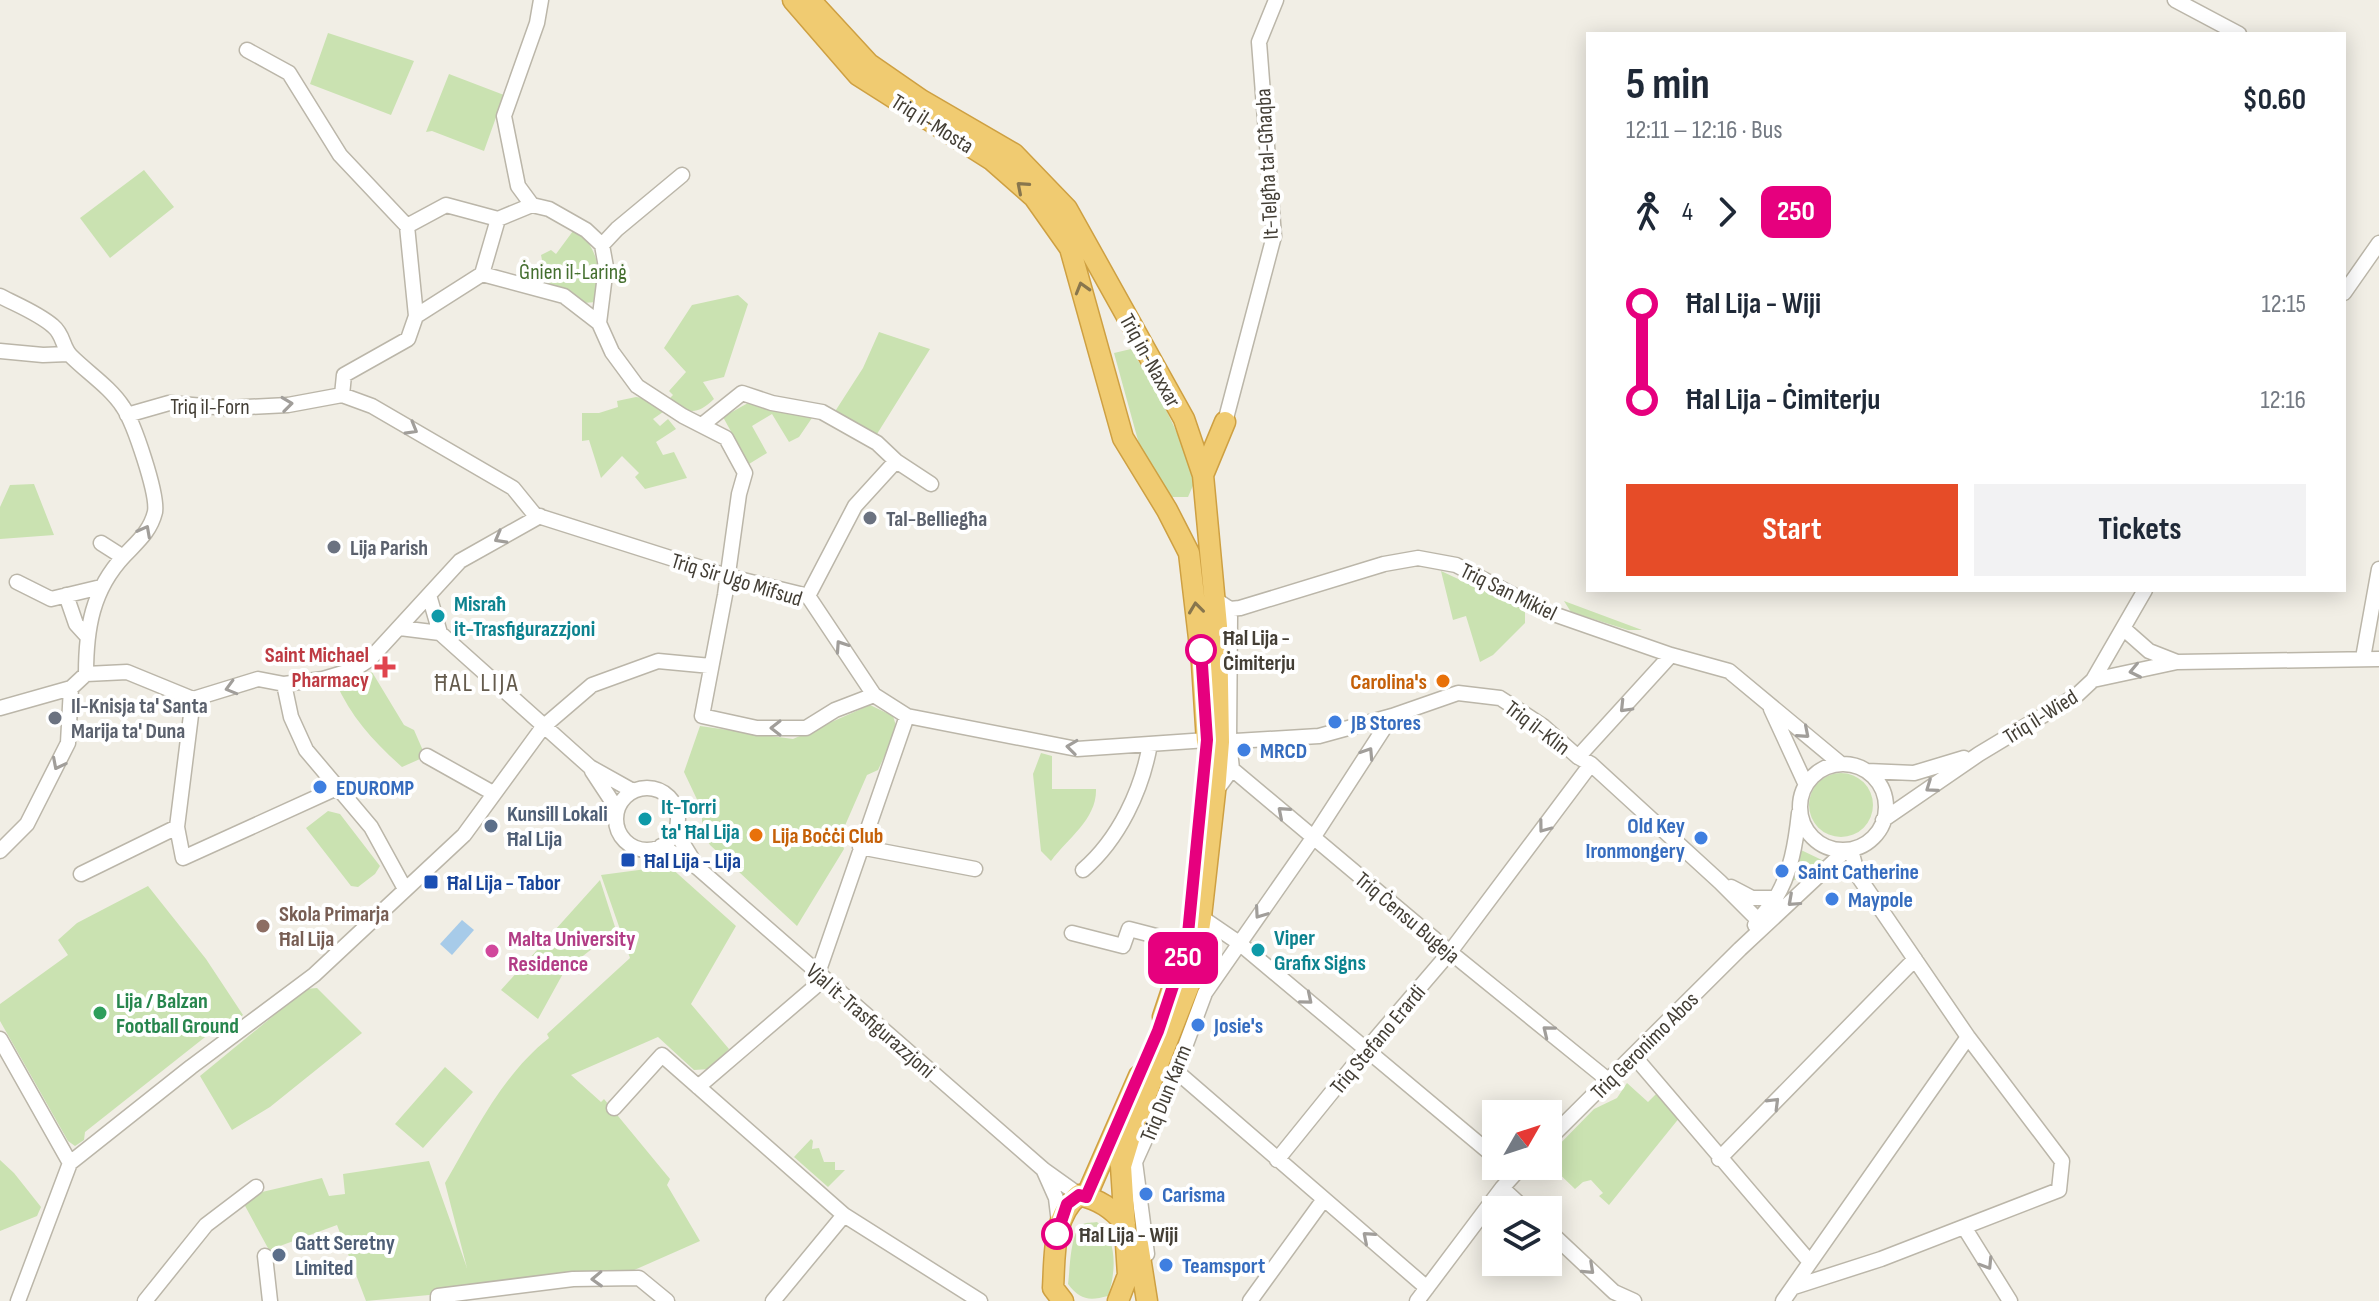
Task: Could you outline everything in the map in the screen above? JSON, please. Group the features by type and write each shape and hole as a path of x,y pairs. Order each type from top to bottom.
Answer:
{"highway":[{"name":"Triq il-Mosta","path":"793,0 858,75 992,160 1034,197 1076,241"},
{"name":"Triq il-Mosta","path":"810,0 869,64 921,100 1014,154 1067,209 1076,241"},
{"name":"Triq in-Naxxar","path":"1076,241 1134,330 1184,419 1203,483 1215,599 1229,617 1215,792 1191,980 1121,1166 1128,1275 1118,1301"},
{"name":"Triq in-Naxxar","path":"1059,1223 1067,1204 1082,1196 1158,1031 1187,944 1218,741 1202,664 1189,553 1123,438 1100,352 1076,241"},
{"path":"1100,352 1106,334 1113,329 1124,327 1134,330"},
{"path":"1184,419 1210,429 1225,422"},
{"path":"1167,510 1177,516 1196,508 1225,422"},
{"path":"1131,1133 1128,1165 1147,1301"},
{"path":"1082,1196 1107,1205 1125,1223"},
{"path":"1059,1223 1053,1288 1063,1301"},
{"path":"1128,1275 1140,1301"}],"street":[{"path":"532,205 518,186 504,116 537,23 541,0"},
{"name":"It-Telgħa tal-Għaqba","path":"1225,422 1274,236 1259,42 1276,0"},
{"path":"2175,0 2235,32"},
{"path":"247,50 289,73 340,155 407,226 416,316 408,339 344,375 342,395 372,406 513,488 535,515 540,516"},
{"path":"602,245 682,175"},
{"path":"407,226 446,205 498,219 532,205 549,209 586,230 602,245 606,267 599,323"},
{"path":"416,316 482,274 498,219"},
{"path":"2346,290 2379,243"},
{"path":"482,274 564,296 599,323 612,352 637,386 683,416 726,438 745,473 702,716 757,728 806,728 835,710 874,695"},
{"path":"0,296 51,324 63,335 68,354 93,374 123,407 154,488 155,511 143,539 123,557 101,587 86,635 86,674"},
{"path":"0,351 68,354"},
{"path":"702,425 742,393 772,403 822,412 877,443 896,461 931,484"},
{"name":"Triq il-Forn","path":"127,415 169,403 227,408 288,405 342,395"},
{"path":"808,596 855,506 896,461"},
{"path":"0,708 71,688 86,674 127,672 193,699 258,679 284,684 323,679 353,670 370,659 460,561 540,516"},
{"name":"Triq Sir Ugo Mifsud","path":"540,516 727,576 808,596 874,695 907,716 1077,749 1218,741"},
{"path":"101,543 123,557"},
{"name":"Triq San Mikiel","path":"1229,617 1384,564 1418,558 1456,565 1542,610 1671,655 1729,671 1841,764"},
{"path":"2363,658 2379,569"},
{"path":"17,582 51,599 101,587"},
{"name":"Triq il-Wied","path":"1883,820 1979,754 2077,695 2093,680 2144,592"},
{"path":"66,595 76,624 86,635"},
{"path":"400,628 440,633 429,595"},
{"path":"2124,629 2149,651 2177,662"},
{"name":"Vjal it-Trasfigurazzjoni","path":"440,633 590,767 633,791 648,788 666,795 677,811 675,831 698,868"},
{"name":"Triq Stefano Erardi","path":"1277,1160 1450,952 1584,761 1671,655"},
{"path":"2093,680 2177,662 2379,659"},
{"path":"18,1301 70,1163 314,975 464,835 543,727 592,685 658,661 711,666"},
{"path":"284,684 291,717 306,750 371,827 405,889"},
{"path":"0,851 27,824 68,743 71,688"},
{"name":"Triq il-Klin","path":"1218,741 1319,736 1392,716 1458,693 1500,698 1543,726 1584,761 1720,882 1758,920"},
{"path":"193,699 177,827 183,858 337,788"},
{"name":"Triq San Mikiel","path":"1767,701 1806,785"},
{"path":"698,1087 821,976 860,847 907,716"},
{"name":"Triq Dun Karm","path":"1155,1301 1135,1162 1176,1071 1205,993 1313,838 1392,716"},
{"name":"Triq in-Naxxar","path":"1218,741 1232,769"},
{"path":"1083,870 1093,861 1127,813 1145,773 1150,744"},
{"name":"Triq il-Wied","path":"1867,771 1914,773 1979,754"},
{"path":"427,756 493,793"},
{"path":"1841,764 1854,765 1867,771 1883,790 1886,803 1875,837 1867,844 1848,850 1819,844 1802,822 1800,808 1806,785 1821,770 1841,764"},
{"name":"Vjal it-Trasfigurazzjoni","path":"590,767 617,809 618,829 624,840 640,849 661,846 698,868 1044,1170 1082,1196"},
{"path":"1215,792 1232,769"},
{"name":"Triq Ċensu Bugeja","path":"1232,769 1608,1080"},
{"path":"617,809 633,791"},
{"name":"Triq Geronimo Abos","path":"1740,949 1775,898 1795,845 1800,808"},
{"path":"81,874 177,827"},
{"path":"661,846 675,831"},
{"path":"860,847 975,869"},
{"path":"1794,1287 1881,1259 2059,1190 2062,1161 1968,1037 1858,876 1848,850"},
{"name":"Triq Geronimo Abos","path":"1562,1126 1740,949 1848,850"},
{"name":"Triq il-Klin","path":"1720,882 1752,898 1775,898"},
{"path":"1201,917 1239,943 1482,1146"},
{"path":"1072,933 1123,946 1129,929 1187,944"},
{"path":"1719,1159 1915,959"},
{"path":"1783,1301 1968,1037"},
{"path":"0,1039 70,1163"},
{"path":"614,1108 662,1055 844,1215 980,1301"},
{"path":"1634,1056 1809,1261"},
{"path":"1176,1071 1427,1288"},
{"name":"Vjal it-Trasfigurazzjoni","path":"1044,1170 1056,1198 1059,1223"},
{"path":"1417,1301 1507,1180"},
{"path":"145,1301 206,1225 256,1187"},
{"path":"1502,1188 1511,1196"},
{"path":"1250,1301 1324,1199"},
{"path":"773,1301 844,1215"},
{"path":"1964,1227 2010,1301"},
{"path":"1562,1245 1609,1296 1634,1301"},
{"path":"265,1256 270,1301"},
{"path":"438,1301 438,1296 573,1279 639,1278 667,1301"}],"green space":[{"path":"328,33 414,61 391,115 310,84"},
{"path":"449,74 504,95 484,151 432,131 426,132"},
{"path":"144,170 174,207 110,258 80,218"},
{"name":"Ġnien il-Larinġ","path":"576,227 590,245 597,262 598,302 582,303 530,284 533,272 543,265 541,255 551,250 556,254"},
{"path":"738,295 748,304 724,377 703,382 714,399 702,408 691,411 667,401 673,395 669,391 686,372 664,348 692,305"},
{"path":"879,332 930,349 877,434 834,413 863,368"},
{"path":"1131,349 1160,397 1182,445 1195,481 1188,497 1169,497 1139,444 1114,353"},
{"path":"766,393 770,398 814,415 799,437 789,442 772,414 752,426 767,453 749,464 723,417"},
{"path":"636,397 663,412 653,419 660,426 668,419 676,429 656,442 663,455 674,452 687,478 645,489 635,477 639,473 622,456 601,478 589,440 582,441 582,413 599,413 618,407 617,401"},
{"path":"34,484 54,535 0,539 0,507 10,485"},
{"path":"1441,571 1525,610 1525,623 1493,655 1480,662 1466,616 1453,620"},
{"path":"1564,601 1642,630 1628,630 1571,612"},
{"path":"372,672 404,725 414,730 424,753 420,759 402,767 364,728 336,683"},
{"path":"870,705 893,716 897,729 878,770 867,775 840,837 844,849 797,926 710,845 702,832 702,810 684,772 700,726 793,739"},
{"path":"1041,753 1052,756 1052,789 1096,789 1087,819 1051,861 1041,851 1033,774"},
{"path":"1835,773 1847,773 1864,782 1871,793 1871,817 1864,828 1847,837 1835,837 1823,832 1814,823 1809,811 1809,799 1814,787 1823,778"},
{"path":"328,811 340,814 380,866 358,887 351,886 306,828"},
{"path":"1801,850 1824,861 1807,877 1791,881"},
{"path":"669,866 736,926 691,1004 729,1049 709,1069 694,1070 658,1037 571,1075 601,1102 604,1099 670,1179 667,1185 700,1241 632,1271 472,1286 429,1295 366,1301 337,1225 269,1250 244,1204 262,1192 322,1178 329,1196 345,1194 343,1174 429,1161 467,1268 445,1183 491,1105 517,1069 549,1038 547,1034 630,958 601,875"},
{"path":"600,880 616,930 565,970 538,1019 501,990"},
{"name":"Lija / Balzan Football Ground","path":"148,886 206,959 243,1015 223,1030 214,1030 85,1132 84,1140 75,1146 68,1141 0,1021 0,1004 68,955 58,940 77,923"},
{"path":"317,988 362,1033 270,1107 232,1130 200,1076 306,989"},
{"path":"445,1067 473,1092 423,1148 395,1124"},
{"path":"1627,1083 1648,1102 1658,1092 1680,1117 1609,1205 1599,1196 1603,1193 1591,1180 1575,1189 1562,1176 1562,1142 1594,1109 1617,1098"},
{"path":"811,1139 812,1149 819,1148 824,1162 835,1162 835,1170 845,1170 828,1187 794,1157"},
{"path":"0,1160 41,1207 37,1216 0,1231"},
{"path":"1097,1222 1109,1237 1114,1267 1108,1296 1090,1299 1081,1296 1068,1284 1071,1251 1079,1228 1083,1224"}],"water":[{"path":"462,920 474,930 452,955 440,944"}],"bus line":[{"name":"250","path":"1057,1234 1067,1204 1079,1195 1086,1197 1101,1165 1158,1031 1187,944 1207,740 1201,650"}],"place":[{"name":"Tal-Belliegħa","path":"870,518"},
{"name":"Lija Parish","path":"334,547"},
{"name":"Misraħ it-Trasfigurazzjoni","path":"438,616"},
{"name":"Ħal Lija - Ċimiterju","path":"1201,650"},
{"name":"Saint Michael Pharmacy","path":"385,667"},
{"name":"Carolina's","path":"1443,681"},
{"name":"Il-Knisja ta' Santa Marija ta' Duna","path":"55,718"},
{"name":"JB Stores","path":"1335,722"},
{"name":"MRCD","path":"1244,750"},
{"name":"EDUROMP","path":"320,787"},
{"name":"It-Torri ta' Ħal Lija","path":"645,819"},
{"name":"Kunsill Lokali Ħal Lija","path":"491,826"},
{"name":"Lija Boċċi Club","path":"756,835"},
{"name":"Old Key Ironmongery","path":"1701,838"},
{"name":"Ħal Lija - Lija","path":"628,860"},
{"name":"Saint Catherine","path":"1782,871"},
{"name":"Ħal Lija - Tabor","path":"431,882"},
{"name":"Maypole","path":"1832,899"},
{"name":"Skola Primarja Ħal Lija","path":"263,926"},
{"name":"Viper Grafix Signs","path":"1258,950"},
{"name":"Malta University Residence","path":"492,951"},
{"name":"Lija / Balzan Football Ground","path":"100,1013"},
{"name":"Josie's","path":"1198,1025"},
{"name":"Carisma","path":"1146,1194"},
{"name":"Ħal Lija - Wiji","path":"1057,1234"},
{"name":"Gatt Seretny Limited","path":"279,1255"},
{"name":"Teamsport","path":"1166,1265"}],"district":[{"name":"ĦAL LIJA","path":"477,682"}]}
